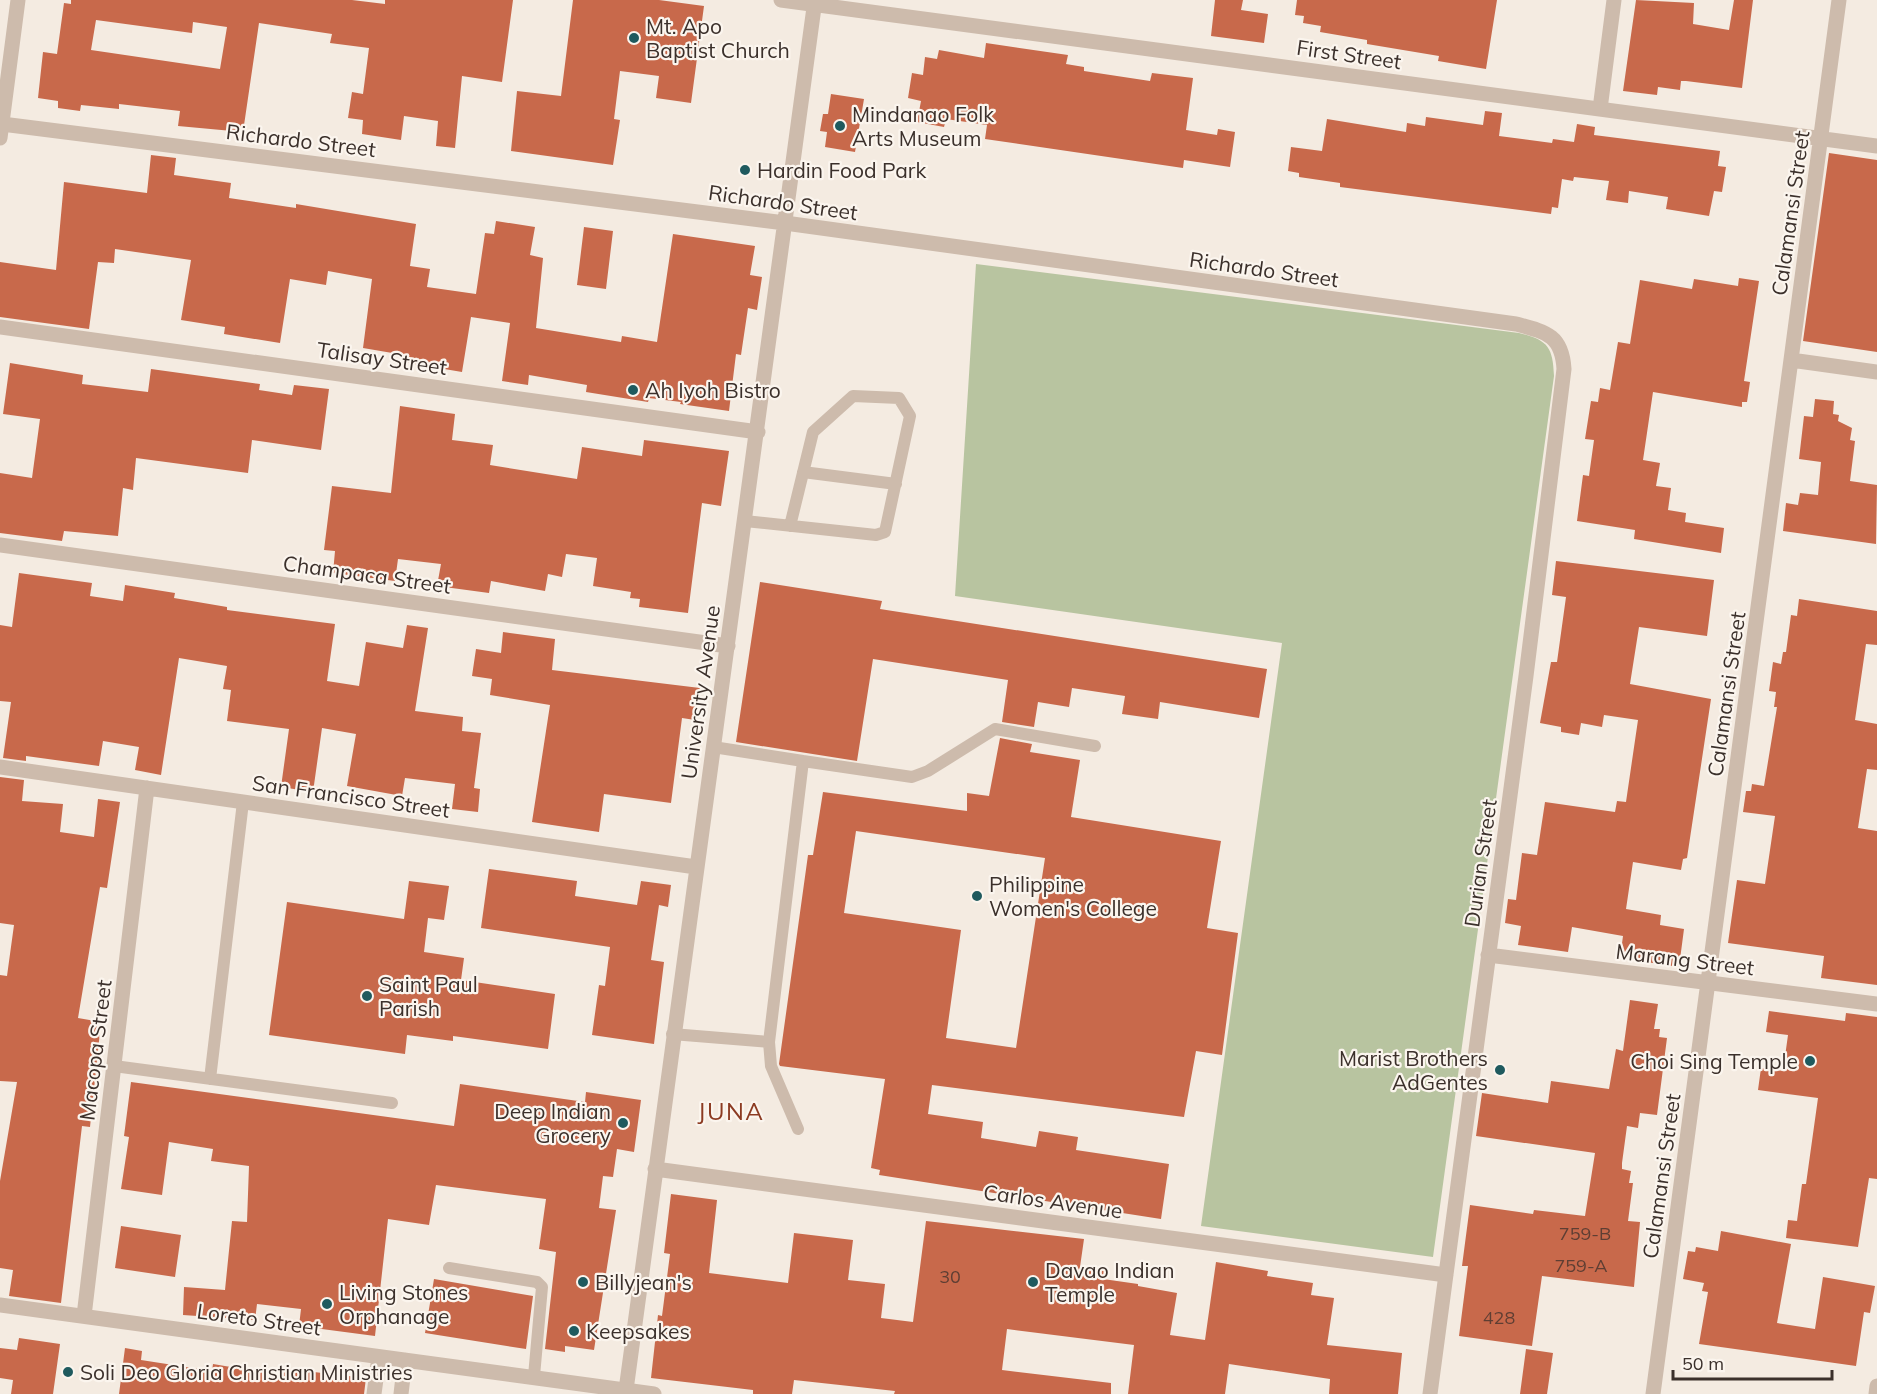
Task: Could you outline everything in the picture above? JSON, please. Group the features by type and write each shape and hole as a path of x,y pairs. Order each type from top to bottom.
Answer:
{"street":[{"path":"1,131 18,0"},
{"name":"First Street","path":"781,0 815,2 1877,146"},
{"path":"1600,109 1614,0"},
{"name":"Calamansi Street","path":"1653,1394 1839,0"},
{"name":"University Avenue","path":"626,1390 672,1034 758,432 815,2"},
{"name":"Richardo Street","path":"1,131 785,223 1516,324 1539,330 1555,339"},
{"name":"Talisay Street","path":"0,327 758,432"},
{"name":"Durian Street","path":"1430,1394 1526,676 1564,369 1563,352 1555,339"},
{"path":"1791,360 1877,372"},
{"name":"Champaca Street","path":"0,544 728,646"},
{"name":"San Francisco Street","path":"0,767 696,867"},
{"name":"Macopa Street","path":"84,1316 147,788"},
{"name":"Marang Street","path":"1488,955 1877,1004"},
{"name":"Carlos Avenue","path":"655,1169 1446,1275"},
{"name":"Loreto Street","path":"0,1305 654,1394"},
{"path":"374,1394 379,1357"},
{"path":"401,1394 405,1360"},
{"path":"1876,1394 1877,1386"}],"lane":[{"path":"745,521 790,526 876,535 885,532 910,416 899,398 853,396 813,432 790,526"},
{"path":"803,472 896,484"},
{"path":"713,747 912,777 928,771 995,729 1095,746"},
{"path":"798,1129 771,1066 769,1042 802,761"},
{"path":"210,1079 243,802"},
{"path":"672,1034 769,1042"},
{"path":"114,1066 392,1103"},
{"path":"449,1268 537,1282 542,1287 534,1376"}],"green space":[{"path":"976,264 1519,333 1536,338 1550,351 1554,376 1433,1257 1201,1226 1282,643 955,596"}],"building":[{"path":"71,0 352,0 385,4 385,0 513,0 502,82 462,76 455,148 436,146 438,121 404,116 401,140 362,134 363,120 348,118 352,92 363,94 369,48 330,43 332,34 259,23 243,132 178,126 180,111 119,104 119,109 81,105 80,111 58,108 58,101 38,98 43,52 57,54 64,3 71,4","holes":["96,20 192,33 193,22 227,27 220,69 91,50"]},
{"name":"Mt. Apo Baptist Church","path":"573,0 659,0 704,6 691,103 656,98 659,76 620,71 614,119 620,120 613,165 511,151 517,91 561,96"},
{"path":"1215,0 1243,0 1241,10 1268,14 1264,43 1211,36"},
{"path":"1297,0 1497,0 1486,69 1438,61 1439,56 1367,44 1367,40 1320,32 1321,26 1303,23 1304,16 1295,15"},
{"path":"1636,0 1694,3 1693,24 1729,30 1734,0 1753,0 1742,88 1681,81 1680,90 1658,87 1657,95 1623,91"},
{"path":"986,43 1068,55 1066,64 1084,67 1084,71 1150,81 1152,73 1193,78 1186,130 1217,135 1218,129 1235,132 1230,167 1184,160 1183,168 985,139 987,125 946,119 944,127 917,122 921,101 908,98 912,73 923,75 925,57 937,59 939,50 984,58"},
{"name":"Mindanao Folk Arts Museum","path":"831,94 864,99 855,152 825,147 827,132 820,131 823,114 828,114"},
{"path":"1485,111 1502,113 1499,136 1552,143 1553,139 1574,142 1577,124 1595,127 1594,135 1720,151 1718,166 1726,167 1722,192 1714,191 1709,216 1666,209 1668,197 1629,191 1628,203 1606,200 1609,181 1574,177 1573,181 1562,179 1558,208 1552,207 1551,214 1340,187 1340,183 1299,177 1299,173 1288,171 1291,147 1322,151 1327,119 1406,132 1407,123 1425,126 1426,117 1483,125"},
{"path":"1829,153 1877,160 1877,352 1803,341"},
{"path":"151,155 176,158 174,175 231,183 229,198 296,208 296,204 416,224 410,266 430,269 427,287 476,294 485,233 494,234 496,221 535,227 530,255 543,258 536,328 621,342 622,336 657,342 673,234 755,246 750,275 762,277 757,310 748,308 741,355 736,354 729,411 680,404 681,402 649,398 648,402 586,392 587,385 529,375 528,385 502,381 510,323 471,317 462,372 403,362 404,355 363,348 372,279 328,271 326,285 290,279 280,343 224,334 225,327 181,320 191,260 115,249 114,263 98,262 89,329 0,317 0,262 56,270 64,182 147,193"},
{"path":"584,227 613,231 606,289 577,285"},
{"path":"1739,278 1759,281 1744,381 1750,382 1747,402 1742,402 1742,407 1653,392 1643,460 1660,463 1656,486 1671,488 1668,510 1686,513 1685,522 1724,528 1721,553 1634,539 1635,530 1577,521 1583,475 1589,476 1594,440 1585,439 1591,401 1598,402 1600,388 1610,390 1618,342 1630,344 1640,280 1692,289 1694,279 1738,286"},
{"path":"10,363 83,375 82,384 148,392 151,369 260,384 259,390 292,395 294,385 329,389 321,450 252,440 248,473 136,458 133,490 123,488 118,536 64,531 62,541 0,533 0,473 32,478 40,419 3,414"},
{"path":"1815,399 1834,401 1833,414 1839,415 1838,421 1852,428 1850,440 1855,441 1850,481 1877,485 1876,544 1783,531 1786,503 1798,505 1800,493 1818,495 1821,462 1799,459 1804,416 1813,417"},
{"path":"400,406 455,414 452,440 493,445 490,465 577,479 582,447 642,456 644,440 729,451 721,506 702,503 688,613 639,607 640,599 630,598 631,592 593,586 597,558 566,554 562,577 548,574 545,591 491,581 489,593 437,586 441,564 398,559 395,581 333,573 335,551 324,550 332,486 391,493"},
{"path":"1556,561 1714,580 1707,636 1639,627 1630,684 1711,699 1687,858 1683,859 1681,870 1633,862 1626,909 1661,915 1660,925 1684,929 1679,967 1620,958 1623,936 1572,927 1568,952 1518,945 1521,926 1505,923 1508,899 1516,900 1522,853 1537,855 1545,802 1615,812 1617,801 1626,802 1638,720 1604,715 1602,727 1581,723 1579,735 1561,732 1561,727 1540,723 1551,662 1557,662 1566,597 1552,595"},
{"path":"19,573 92,583 90,596 123,601 125,585 175,593 174,598 227,607 227,610 335,624 327,681 359,686 366,642 403,648 407,625 428,628 415,711 463,717 462,731 481,733 474,788 480,789 478,812 452,809 455,784 405,778 402,796 347,786 356,734 322,728 313,792 281,787 289,729 227,721 231,690 223,689 227,666 179,658 161,775 135,770 139,747 103,741 99,766 26,756 26,761 3,758 11,702 0,701 0,625 12,627"},
{"path":"760,582 882,601 880,609 1267,669 1259,718 1160,702 1158,719 1122,714 1125,696 1072,688 1069,707 1038,702 1034,727 1002,722 1008,680 873,659 857,761 736,742"},
{"path":"1799,599 1877,611 1877,645 1866,644 1855,720 1877,724 1877,770 1867,769 1858,828 1877,831 1877,985 1821,978 1824,956 1728,943 1737,880 1765,884 1775,816 1743,812 1746,791 1751,791 1752,784 1764,786 1777,707 1774,707 1776,692 1769,691 1773,662 1781,664 1783,652 1786,652 1791,615 1797,616"},
{"path":"503,632 555,639 552,670 700,688 695,720 682,718 671,803 604,794 599,832 532,822 550,705 490,695 492,679 472,676 476,649 501,653"},
{"path":"1000,738 1032,744 1030,752 1080,760 1071,817 1221,841 1207,928 1238,933 1222,1055 1196,1051 1184,1117 932,1085 928,1114 983,1122 981,1138 1036,1147 1039,1131 1078,1137 1076,1150 1169,1164 1161,1219 879,1175 880,1170 871,1168 885,1079 780,1066 779,1064 808,855 813,855 823,792 967,811 967,793 989,796","holes":["856,831 1045,858 1016,1048 946,1038 961,930 844,913"]},
{"path":"0,777 24,780 22,801 63,804 60,832 94,837 98,799 120,802 107,888 100,887 78,1018 101,1022 90,1127 82,1126 61,1303 9,1296 13,1270 0,1268 0,1181 17,1082 0,1081 0,975 7,976 14,925 0,923"},
{"path":"489,869 577,881 575,896 637,905 641,881 671,885 668,907 659,905 651,960 664,962 654,1044 592,1035 599,985 605,986 610,947 481,928"},
{"name":"Saint Paul Parish","path":"409,881 449,886 444,920 428,918 424,952 464,958 461,980 555,994 548,1049 453,1036 453,1041 407,1035 405,1054 269,1035 287,902 404,919"},
{"path":"1630,1000 1658,1004 1654,1029 1660,1029 1659,1037 1667,1038 1657,1115 1640,1113 1638,1128 1627,1126 1622,1163 1622,1169 1631,1171 1629,1183 1633,1183 1628,1221 1640,1222 1634,1287 1542,1276 1532,1346 1459,1336 1468,1266 1462,1266 1470,1205 1533,1214 1534,1210 1585,1216 1595,1153 1476,1136 1482,1093 1548,1103 1551,1081 1609,1089 1616,1049 1623,1051"},
{"path":"1769,1011 1845,1021 1846,1013 1877,1017 1877,1179 1869,1178 1858,1247 1786,1238 1788,1220 1797,1221 1802,1184 1806,1184 1818,1098 1758,1090 1761,1068 1783,1071 1788,1035 1766,1032"},
{"path":"131,1082 454,1126 460,1084 585,1102 586,1092 641,1100 634,1152 617,1149 613,1177 603,1176 599,1208 616,1210 594,1350 565,1346 565,1352 545,1349 556,1252 539,1249 546,1199 436,1185 429,1225 388,1219 375,1336 299,1326 301,1309 257,1304 255,1320 183,1315 184,1287 225,1290 232,1221 247,1222 249,1166 211,1161 213,1149 169,1142 162,1195 121,1189 129,1137 124,1136"},
{"path":"671,1194 717,1200 709,1273 788,1283 794,1233 853,1240 848,1280 885,1284 881,1318 913,1322 926,1221 1084,1239 1080,1267 1104,1270 1103,1279 1177,1293 1170,1335 1205,1340 1216,1262 1268,1271 1267,1276 1313,1283 1311,1295 1334,1298 1327,1345 1402,1353 1398,1394 1329,1394 1330,1379 1229,1364 1225,1394 1128,1394 1134,1345 1007,1329 1002,1370 1111,1383 1111,1394 894,1394 895,1391 794,1380 792,1394 753,1394 753,1390 651,1378 658,1315 662,1316 670,1254 664,1253"},
{"path":"121,1226 181,1235 175,1277 115,1268"},
{"path":"1721,1231 1791,1244 1777,1323 1815,1329 1823,1277 1875,1286 1870,1313 1864,1312 1856,1366 1699,1344 1708,1292 1702,1291 1704,1283 1683,1279 1688,1251 1695,1252 1696,1247 1718,1251"},
{"path":"434,1279 533,1296 526,1349 425,1333"},
{"path":"19,1338 60,1344 53,1394 11,1394 13,1380 0,1378 0,1348 17,1350"},
{"path":"125,1348 142,1351 141,1360 212,1371 213,1364 278,1375 279,1368 366,1378 364,1394 119,1394"},
{"path":"1526,1349 1553,1353 1547,1394 1520,1394"}],"place":[{"name":"Mt. Apo Baptist Church","path":"634,38"},
{"name":"Mindanao Folk Arts Museum","path":"840,126"},
{"name":"Hardin Food Park","path":"745,170"},
{"name":"Ah Iyoh Bistro","path":"633,390"},
{"name":"Philippine Women's College","path":"977,896"},
{"name":"Saint Paul Parish","path":"367,996"},
{"name":"Choi Sing Temple","path":"1810,1061"},
{"name":"Marist Brothers AdGentes","path":"1500,1070"},
{"name":"Deep Indian Grocery","path":"623,1123"},
{"name":"Billyjean's","path":"583,1282"},
{"name":"Davao Indian Temple","path":"1033,1282"},
{"name":"Living Stones Orphanage","path":"327,1304"},
{"name":"Keepsakes","path":"574,1331"},
{"name":"Soli Deo Gloria Christian Ministries","path":"68,1372"}],"district":[{"name":"JUNA","path":"731,1111"}]}
